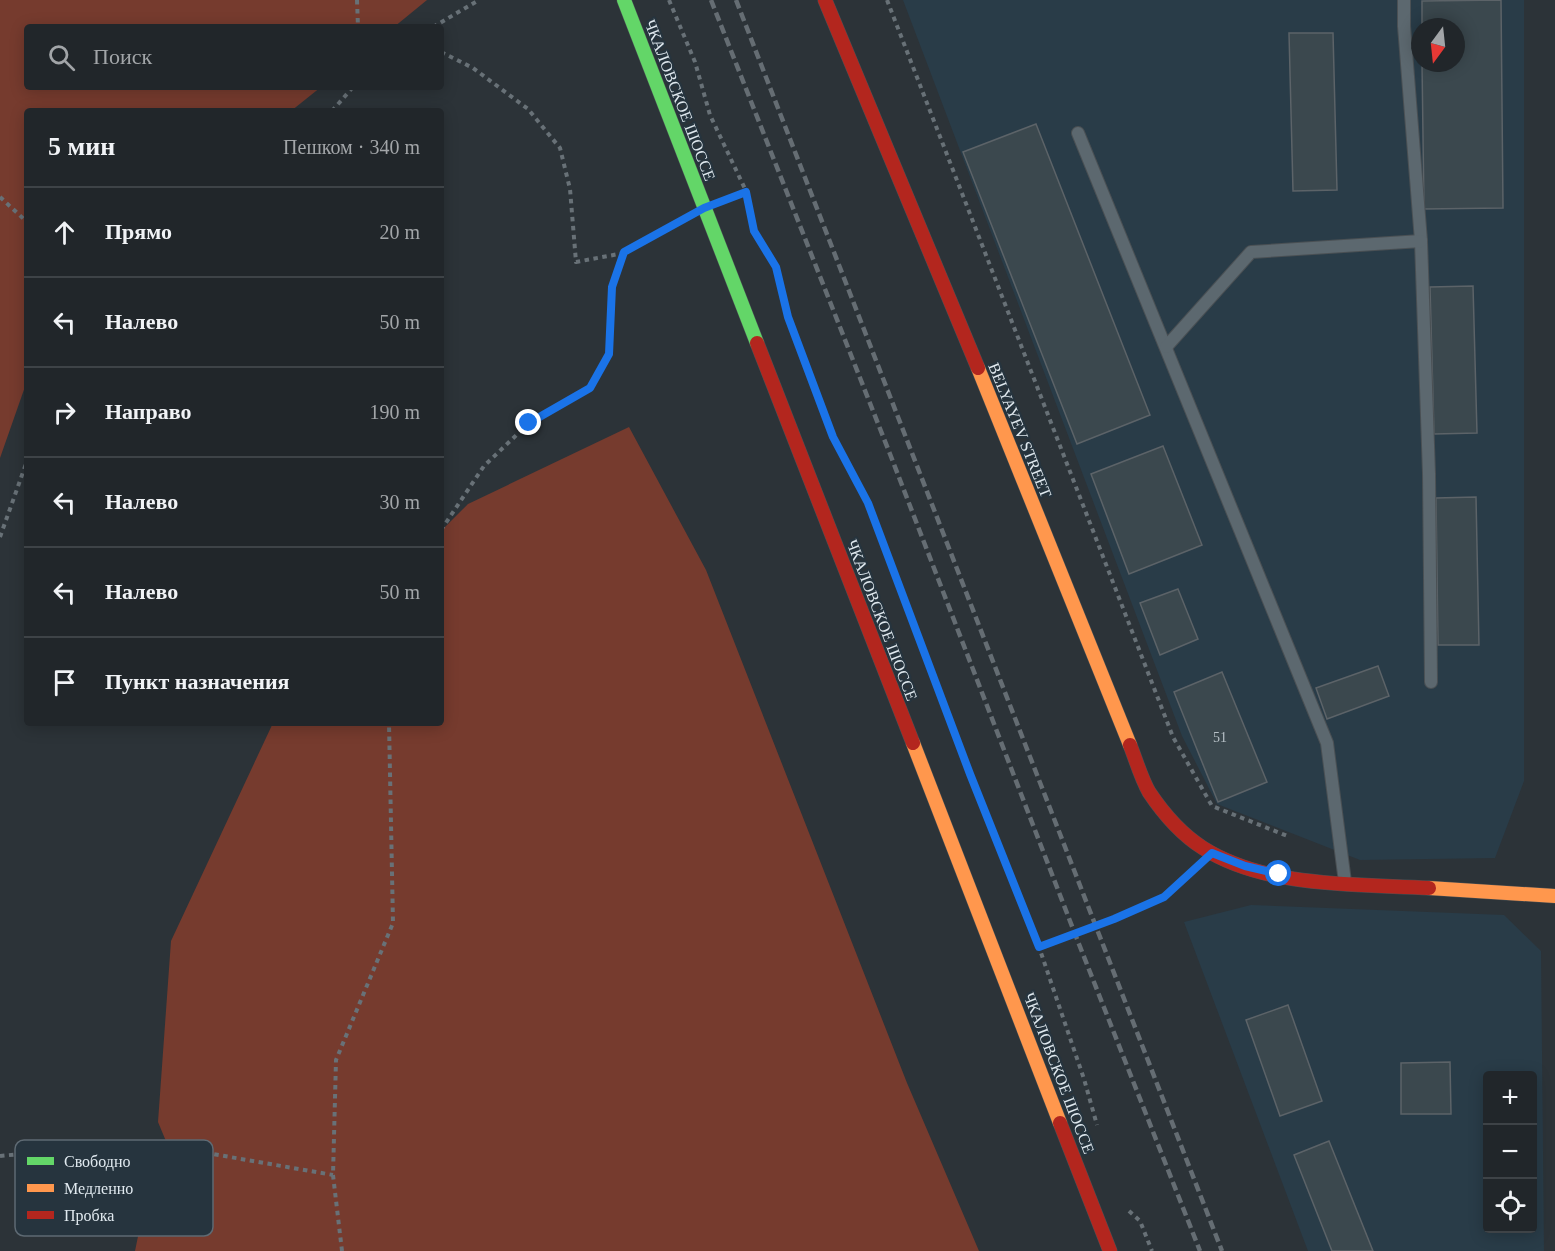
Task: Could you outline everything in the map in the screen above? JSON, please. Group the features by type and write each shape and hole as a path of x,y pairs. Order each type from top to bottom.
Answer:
{"street":[{"name":"ЧКАЛОВСКОЕ ШОССЕ","path":"624,0 1110,1251"},
{"name":"BELYAYEV STREET","path":"825,0 948,293 1148,790 1178,830 1212,853 1245,866 1279,874 1346,883 1555,896"}],"lane":[{"path":"1404,0 1404,26 1421,242 1429,474 1431,682"},
{"path":"1078,133 1327,742 1346,883"},
{"path":"1166,347 1251,252 1421,242"}],"path":[{"path":"357,0 358,24"},
{"path":"438,24 479,0"},
{"path":"669,0 695,62 710,115 746,192 754,231 776,267 788,317 833,437 868,503 970,774 1039,947 1084,1079 1098,1132"},
{"path":"887,0 1173,737 1212,806 1290,837"},
{"path":"444,54 473,68 528,108 560,148 570,189 576,262 624,252 704,208 746,192"},
{"path":"335,108 350,90"},
{"path":"0,197 24,219"},
{"path":"444,526 484,466 529,423 590,388 609,354 612,287 624,252"},
{"path":"0,537 24,469"},
{"path":"342,1251 333,1175 336,1060 393,923 390,726"},
{"path":"1039,947 1114,919 1164,897 1212,853"},
{"path":"213,1154 333,1175"},
{"path":"0,1156 15,1155"},
{"path":"1126,1209 1140,1221 1152,1251"}],"shaded area":[{"path":"0,0 427,0 398,24 24,24 24,90 317,90 295,108 24,108 24,390 0,458"},
{"path":"903,0 1524,0 1524,781 1495,858 1360,860 1217,804 1182,736"},
{"path":"629,427 706,570 907,1083 979,1251 135,1251 138,1236 213,1236 213,1140 166,1140 158,1122 171,941 272,726 444,726 444,528 468,504"},
{"path":"1251,905 1504,915 1541,951 1544,1251 1308,1251 1184,922"}],"building":[{"path":"1501,0 1503,208 1424,209 1422,72 1465,72 1465,18 1422,18 1422,1"},
{"path":"1289,33 1333,33 1337,190 1293,191"},
{"path":"1036,124 1150,415 1077,444 963,152"},
{"path":"1473,286 1477,433 1434,434 1430,287"},
{"path":"1163,446 1202,545 1129,574 1091,474"},
{"path":"1476,497 1479,645 1438,645 1436,498"},
{"path":"1178,589 1198,639 1160,655 1140,603"},
{"path":"1378,666 1389,696 1327,719 1316,688"},
{"path":"1222,672 1267,782 1218,802 1174,692"},
{"path":"1288,1005 1322,1101 1280,1116 1246,1020"},
{"path":"1450,1062 1451,1114 1401,1114 1401,1063"},
{"path":"1329,1141 1373,1251 1332,1251 1294,1155"}],"railway":[{"path":"711,0 1200,1251"},
{"path":"736,0 1222,1251"}],"traffic: fast":[{"path":"624,0 757,343"}],"traffic: slow":[{"path":"978,368 1130,745"},
{"path":"913,743 1060,1123"},
{"path":"1429,888 1555,896"}],"traffic: jam":[{"path":"825,0 978,368"},
{"path":"757,343 913,743"},
{"path":"1130,745 1146,787 1166,815 1180,830 1203,848 1228,861 1255,871 1313,882 1429,888"},
{"path":"1060,1123 1110,1251"}],"route":[{"path":"529,423 590,388 609,354 612,287 624,252 704,208 746,192 754,231 776,267 788,317 833,437 868,503 970,774 1039,947 1114,919 1164,897 1212,853 1245,866 1279,874"}]}
